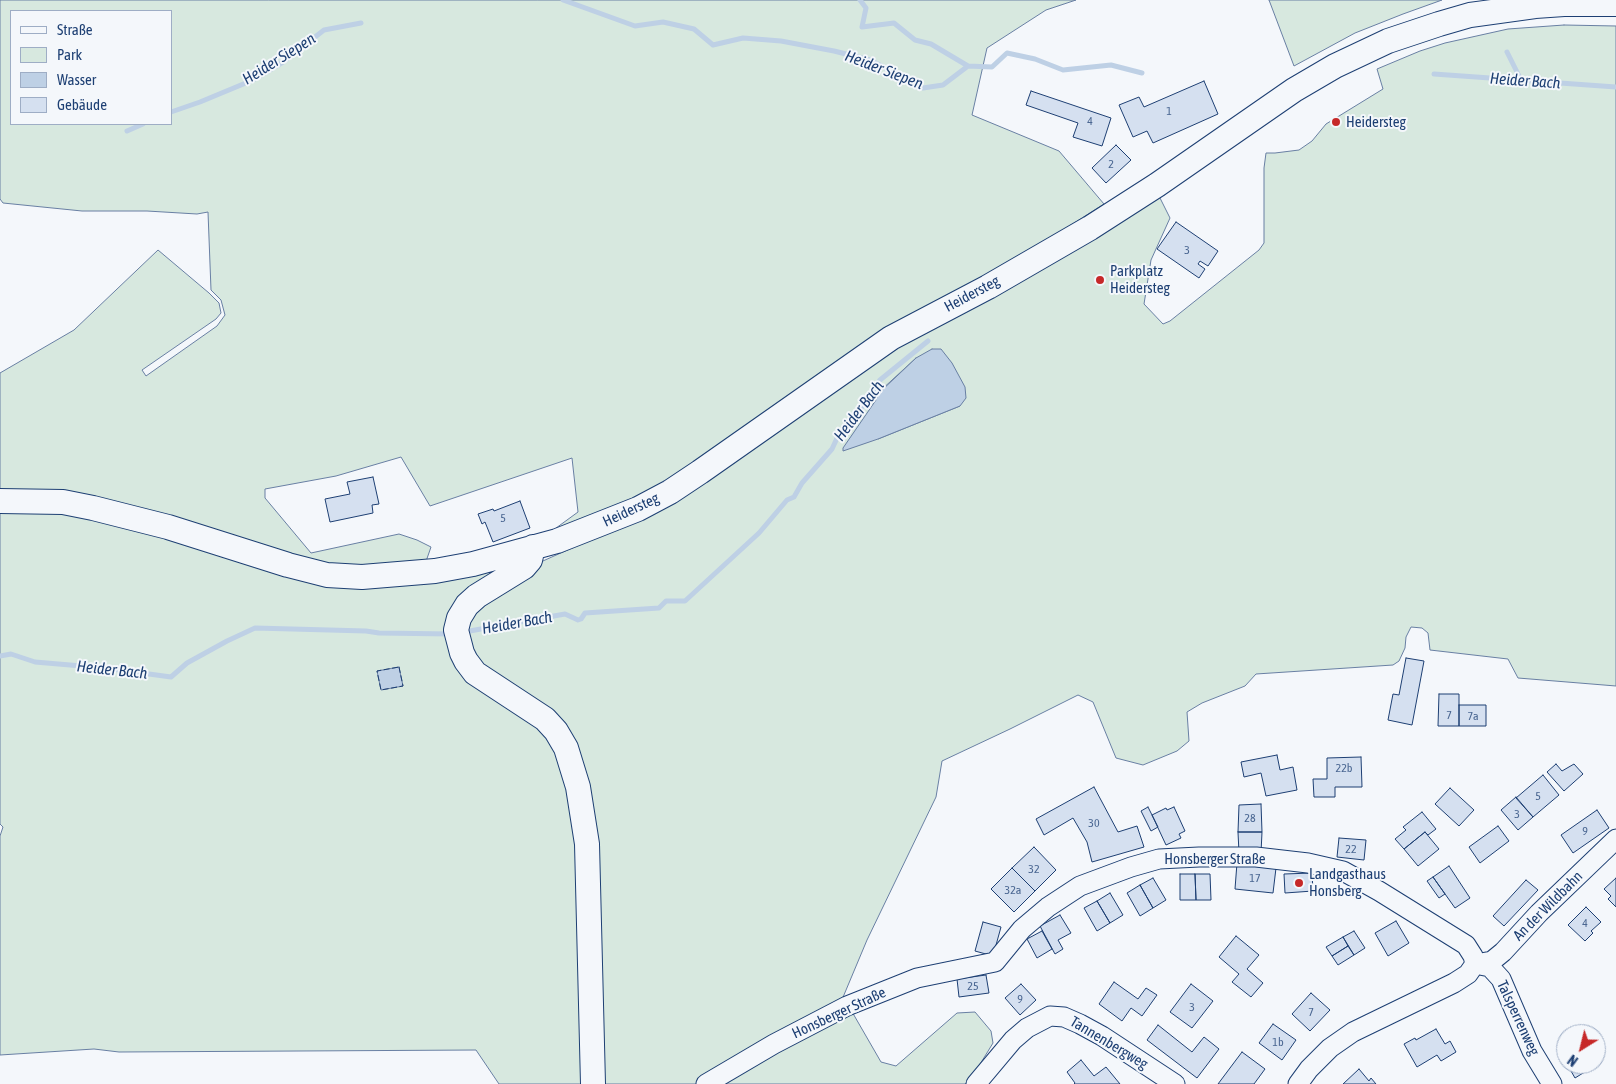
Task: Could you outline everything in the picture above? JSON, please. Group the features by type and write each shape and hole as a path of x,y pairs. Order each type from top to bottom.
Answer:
{"main road":[{"name":"Heidersteg","path":"0,501 64,502 93,508 168,527 288,565 327,575 362,577 435,571 482,561 557,541 638,509 670,492 891,338 1014,272 1090,228 1157,185 1294,90 1336,66 1388,41 1470,16 1535,6 1616,4"},
{"path":"533,547 530,560 524,567 477,596 467,605 459,618 457,634 466,661 476,673 550,724 566,748 575,777 587,844 593,1084"}],"street":[{"name":"An der Wildbahn","path":"1475,964 1492,961 1503,952 1539,913 1616,839"},
{"name":"Honsberger Straße","path":"706,1084 774,1044 848,1006 917,978 995,962 1022,929 1048,906 1080,886 1159,859 1256,857 1308,863 1343,872 1379,891 1466,944 1475,964"},
{"path":"1298,1084 1309,1069 1330,1048 1353,1032 1454,983 1468,974 1475,964"},
{"name":"Talsperrenweg","path":"1475,964 1490,967 1501,979 1532,1051 1552,1084"},
{"name":"Tannenbergweg","path":"976,1084 1013,1040 1039,1020 1050,1016 1064,1017 1080,1024 1102,1036 1175,1084"}],"green space":[{"path":"0,0 1076,0 1046,10 987,48 972,115 1059,151 1104,204 1027,253 899,324 697,466 634,502 541,539 578,512 572,458 430,506 401,457 336,476 265,489 265,498 311,553 399,534 431,547 423,570 394,574 327,574 186,532 310,571 327,575 362,577 435,571 473,564 533,547 530,560 524,567 477,596 467,605 459,618 456,630 462,653 475,673 545,719 556,731 566,748 578,787 587,844 589,882 589,959 585,1002 583,1084 499,1084 476,1050 119,1052 94,1049 0,1055 0,836 3,827 0,824 0,501 63,502 132,517 64,501 0,500 0,373 74,330 158,250 219,303 221,313 216,319 142,370 146,376 217,326 225,315 221,300 211,290 208,212 197,214 147,211 82,211 3,203 0,199"},
{"path":"1269,0 1442,0 1355,33 1294,66"},
{"path":"1564,25 1616,26 1616,686 1518,678 1508,659 1430,650 1428,633 1422,628 1411,627 1399,661 1393,665 1256,674 1245,686 1202,703 1187,712 1189,741 1177,751 1143,765 1116,758 1093,702 1078,695 942,761 936,797 867,940 841,1002 698,1084 597,1084 574,759 475,667 464,618 534,565 643,516 907,335 1158,194 1170,218 1151,260 1144,304 1163,324 1170,321 1259,250 1264,243 1264,168 1266,153 1299,150 1312,141 1326,124 1383,89 1377,69 1445,43 1508,29","holes":["916,358 960,406 878,439 876,400 879,392"]},
{"path":"851,1010 881,1062 896,1066 957,1013 975,1012 991,1031 993,1043 974,1074 965,1084 709,1084"}],"water":[{"path":"932,349 941,349 952,363 965,387 966,398 960,406 843,451 843,448 879,393 916,358"},
{"path":"399,667 403,686 381,690 377,671"}],"building":[{"path":"1204,81 1218,114 1153,143 1147,131 1133,137 1119,105 1139,97 1144,107"},
{"path":"1031,91 1111,118 1102,146 1073,137 1078,123 1026,105"},
{"path":"1116,145 1131,160 1106,183 1092,168"},
{"path":"1176,222 1218,251 1208,266 1200,261 1198,264 1205,269 1199,278 1157,249"},
{"path":"373,477 379,504 372,505 373,513 330,522 325,499 350,494 347,482"},
{"path":"520,501 530,528 493,542 485,522 482,524 478,514 493,509 494,511"},
{"path":"1406,658 1424,661 1412,725 1388,720 1393,694 1399,695"},
{"path":"1439,694 1459,694 1459,726 1438,726"},
{"path":"1459,705 1486,705 1486,726 1459,726"},
{"path":"1277,755 1280,770 1293,767 1297,790 1266,796 1261,773 1244,777 1241,762"},
{"path":"1361,757 1362,787 1335,787 1335,797 1314,797 1313,779 1327,779 1327,758"},
{"path":"1556,764 1562,771 1574,764 1583,774 1564,791 1547,772"},
{"path":"1543,775 1559,795 1533,817 1516,798"},
{"path":"1094,787 1118,832 1137,826 1144,847 1092,862 1087,842 1073,818 1044,835 1036,819"},
{"path":"1450,788 1474,810 1459,826 1435,804"},
{"path":"1516,797 1533,817 1518,830 1501,810"},
{"path":"1261,804 1262,832 1238,832 1239,805"},
{"path":"1148,807 1158,827 1151,831 1141,811"},
{"path":"1174,807 1185,831 1179,834 1181,838 1166,845 1152,815 1166,808 1167,810"},
{"path":"1597,810 1609,828 1573,853 1561,835"},
{"path":"1422,812 1436,829 1428,835 1425,832 1404,849 1395,839 1406,830 1403,827"},
{"path":"1498,826 1509,841 1480,863 1469,847"},
{"path":"1238,832 1262,832 1261,853 1239,853"},
{"path":"1425,832 1439,849 1418,866 1404,849"},
{"path":"1339,838 1366,840 1364,860 1337,857"},
{"path":"1034,847 1056,870 1035,891 1012,868"},
{"path":"1237,863 1276,868 1273,893 1235,889"},
{"path":"1449,866 1470,898 1455,908 1433,877"},
{"path":"1012,868 1035,891 1014,912 991,889"},
{"name":"Landgasthaus Honsberg","path":"1312,873 1313,891 1285,893 1284,874"},
{"path":"1180,874 1195,874 1196,900 1180,900"},
{"path":"1195,874 1210,874 1211,900 1196,900"},
{"path":"1433,877 1445,894 1439,898 1427,881"},
{"path":"1153,878 1166,900 1153,908 1140,885"},
{"path":"1616,878 1616,907 1608,899 1611,896 1604,889"},
{"path":"1526,880 1538,890 1504,926 1493,916"},
{"path":"1140,885 1153,908 1140,916 1127,893"},
{"path":"1110,893 1123,915 1110,923 1097,901"},
{"path":"1097,901 1110,923 1097,931 1084,908"},
{"path":"1586,907 1601,922 1591,931 1593,933 1585,941 1568,925"},
{"path":"1060,915 1071,933 1058,940 1063,949 1055,954 1040,926"},
{"path":"1396,921 1409,943 1388,956 1375,933"},
{"path":"983,922 1001,927 993,956 975,951"},
{"path":"1042,931 1052,949 1037,958 1027,939"},
{"path":"1354,931 1365,948 1354,955 1343,937"},
{"path":"1236,936 1259,955 1247,969 1263,983 1251,997 1232,982 1239,974 1219,957"},
{"path":"1343,937 1348,946 1332,956 1326,947"},
{"path":"1348,946 1354,955 1338,965 1332,956"},
{"path":"986,975 989,993 959,997 957,979"},
{"path":"1114,982 1138,999 1146,988 1157,995 1142,1016 1131,1008 1122,1021 1099,1004"},
{"path":"1021,984 1036,1000 1020,1015 1005,998"},
{"path":"1191,984 1213,1001 1192,1028 1170,1012"},
{"path":"1311,993 1330,1010 1310,1031 1292,1014"},
{"path":"1273,1024 1296,1040 1282,1060 1259,1043"},
{"path":"1158,1025 1192,1052 1204,1037 1219,1049 1197,1078 1147,1040"},
{"path":"1436,1029 1445,1044 1450,1041 1456,1052 1441,1061 1437,1055 1417,1067 1404,1044"},
{"path":"1242,1052 1265,1069 1254,1084 1218,1084"},
{"path":"1081,1060 1094,1076 1106,1067 1120,1084 1074,1084 1067,1072"},
{"path":"1359,1069 1369,1081 1371,1078 1376,1084 1343,1084"},
{"path":"1573,1074 1582,1074 1575,1078"}],"waterway":[{"name":"Heider Siepen","path":"563,0 635,26 663,22 694,29 713,45 743,38 781,41 834,51 870,60 923,88 943,85 968,66 992,67 1007,53 1035,59 1063,70 1111,65 1142,73"},
{"path":"860,0 866,8 862,27 894,23 915,40 931,44 968,66"},
{"name":"Heider Siepen","path":"172,112 253,80 283,62 324,30 361,23"},
{"path":"1507,52 1521,80"},
{"name":"Heider Bach","path":"1434,74 1616,87"},
{"name":"Heider Siepen","path":"127,131 141,125"},
{"name":"Heider Bach","path":"464,632 565,614 578,620 585,613 659,608 666,601 685,601 759,533 787,500 794,497 802,483 832,449 838,436 857,414 880,380 928,341"},
{"name":"Heider Bach","path":"0,656 11,654 35,662 105,668 171,677 187,663 255,628 451,634"}],"fence":[{"path":"399,667 403,686 381,690 377,671 399,667"}],"place":[{"name":"Heidersteg","path":"1336,122"},
{"name":"Parkplatz Heidersteg","path":"1100,280"},
{"name":"Landgasthaus Honsberg","path":"1299,883"}]}
